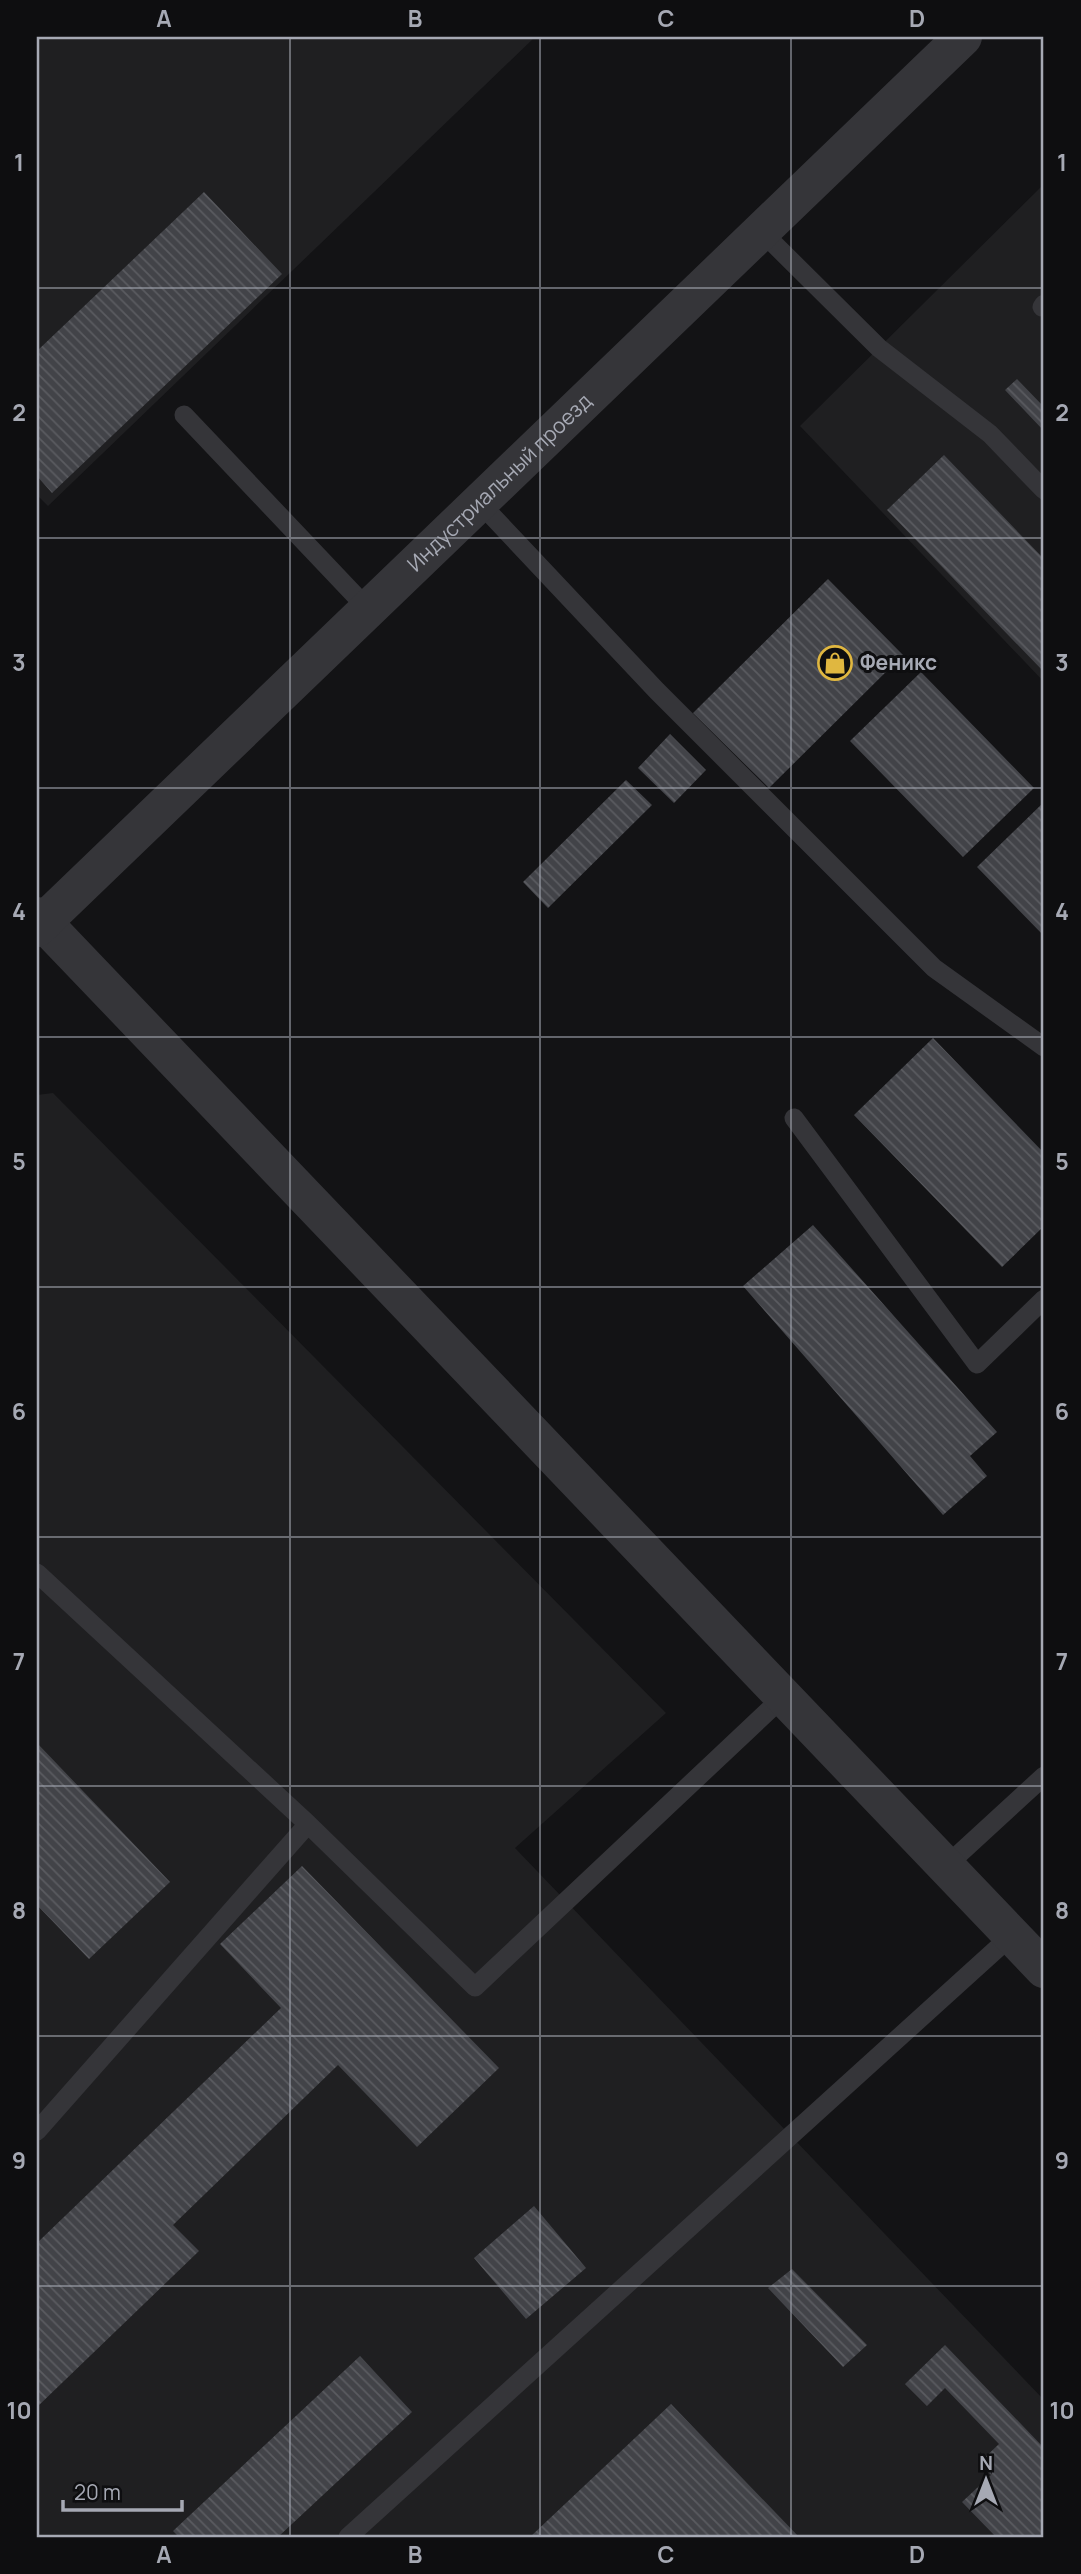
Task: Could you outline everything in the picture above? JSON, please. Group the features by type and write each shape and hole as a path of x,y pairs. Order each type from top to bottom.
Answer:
{"street":[{"name":"Индустриальный проезд","path":"39,922 963,37"},
{"path":"39,922 1044,1969"}],"lane":[{"path":"761,231 879,348 990,434 1044,490"},
{"path":"184,415 368,609"},
{"path":"479,502 657,691 934,968 1044,1047"},
{"path":"794,1118 977,1364 1044,1299"},
{"path":"37,1573 308,1825 475,1987 784,1696"},
{"path":"946,1866 1044,1776"},
{"path":"37,2131 308,1825"},
{"path":"348,2537 1012,1935"}],"shaded area":[{"path":"37,37 535,37 48,506 37,495"},
{"path":"1044,184 1044,682 800,426"},
{"path":"53,1093 666,1713 515,1848 1044,2400 1044,2537 37,2537 37,1095"}],"building":[{"path":"204,192 282,274 52,493 37,476 37,351"},
{"path":"1017,379 1044,407 1044,431 1005,390"},
{"path":"944,455 1044,559 1044,672 887,510"},
{"path":"828,579 903,655 769,788 693,713"},
{"path":"921,672 1034,788 963,857 850,741"},
{"path":"670,734 706,770 674,803 638,768"},
{"path":"626,780 652,805 548,908 523,882"},
{"path":"1044,802 1044,936 977,867"},
{"path":"933,1038 1044,1153 1044,1226 1002,1267 854,1115"},
{"path":"813,1225 997,1432 970,1456 987,1476 943,1515 743,1286"},
{"path":"37,1743 170,1882 89,1959 37,1905"},
{"path":"302,1866 499,2068 417,2147 338,2065 173,2225 199,2251 37,2407 37,2243 281,2008 220,1944"},
{"path":"534,2206 586,2268 526,2319 474,2258"},
{"path":"792,2269 867,2345 843,2367 768,2288"},
{"path":"945,2345 1044,2448 1044,2537 996,2537 962,2502 991,2475 979,2463 999,2444 945,2388 927,2406 905,2384"},
{"path":"360,2356 412,2412 278,2537 179,2537 173,2531"},
{"path":"671,2404 799,2537 530,2537"}],"place":[{"name":"Феникс","path":"835,663"}]}
